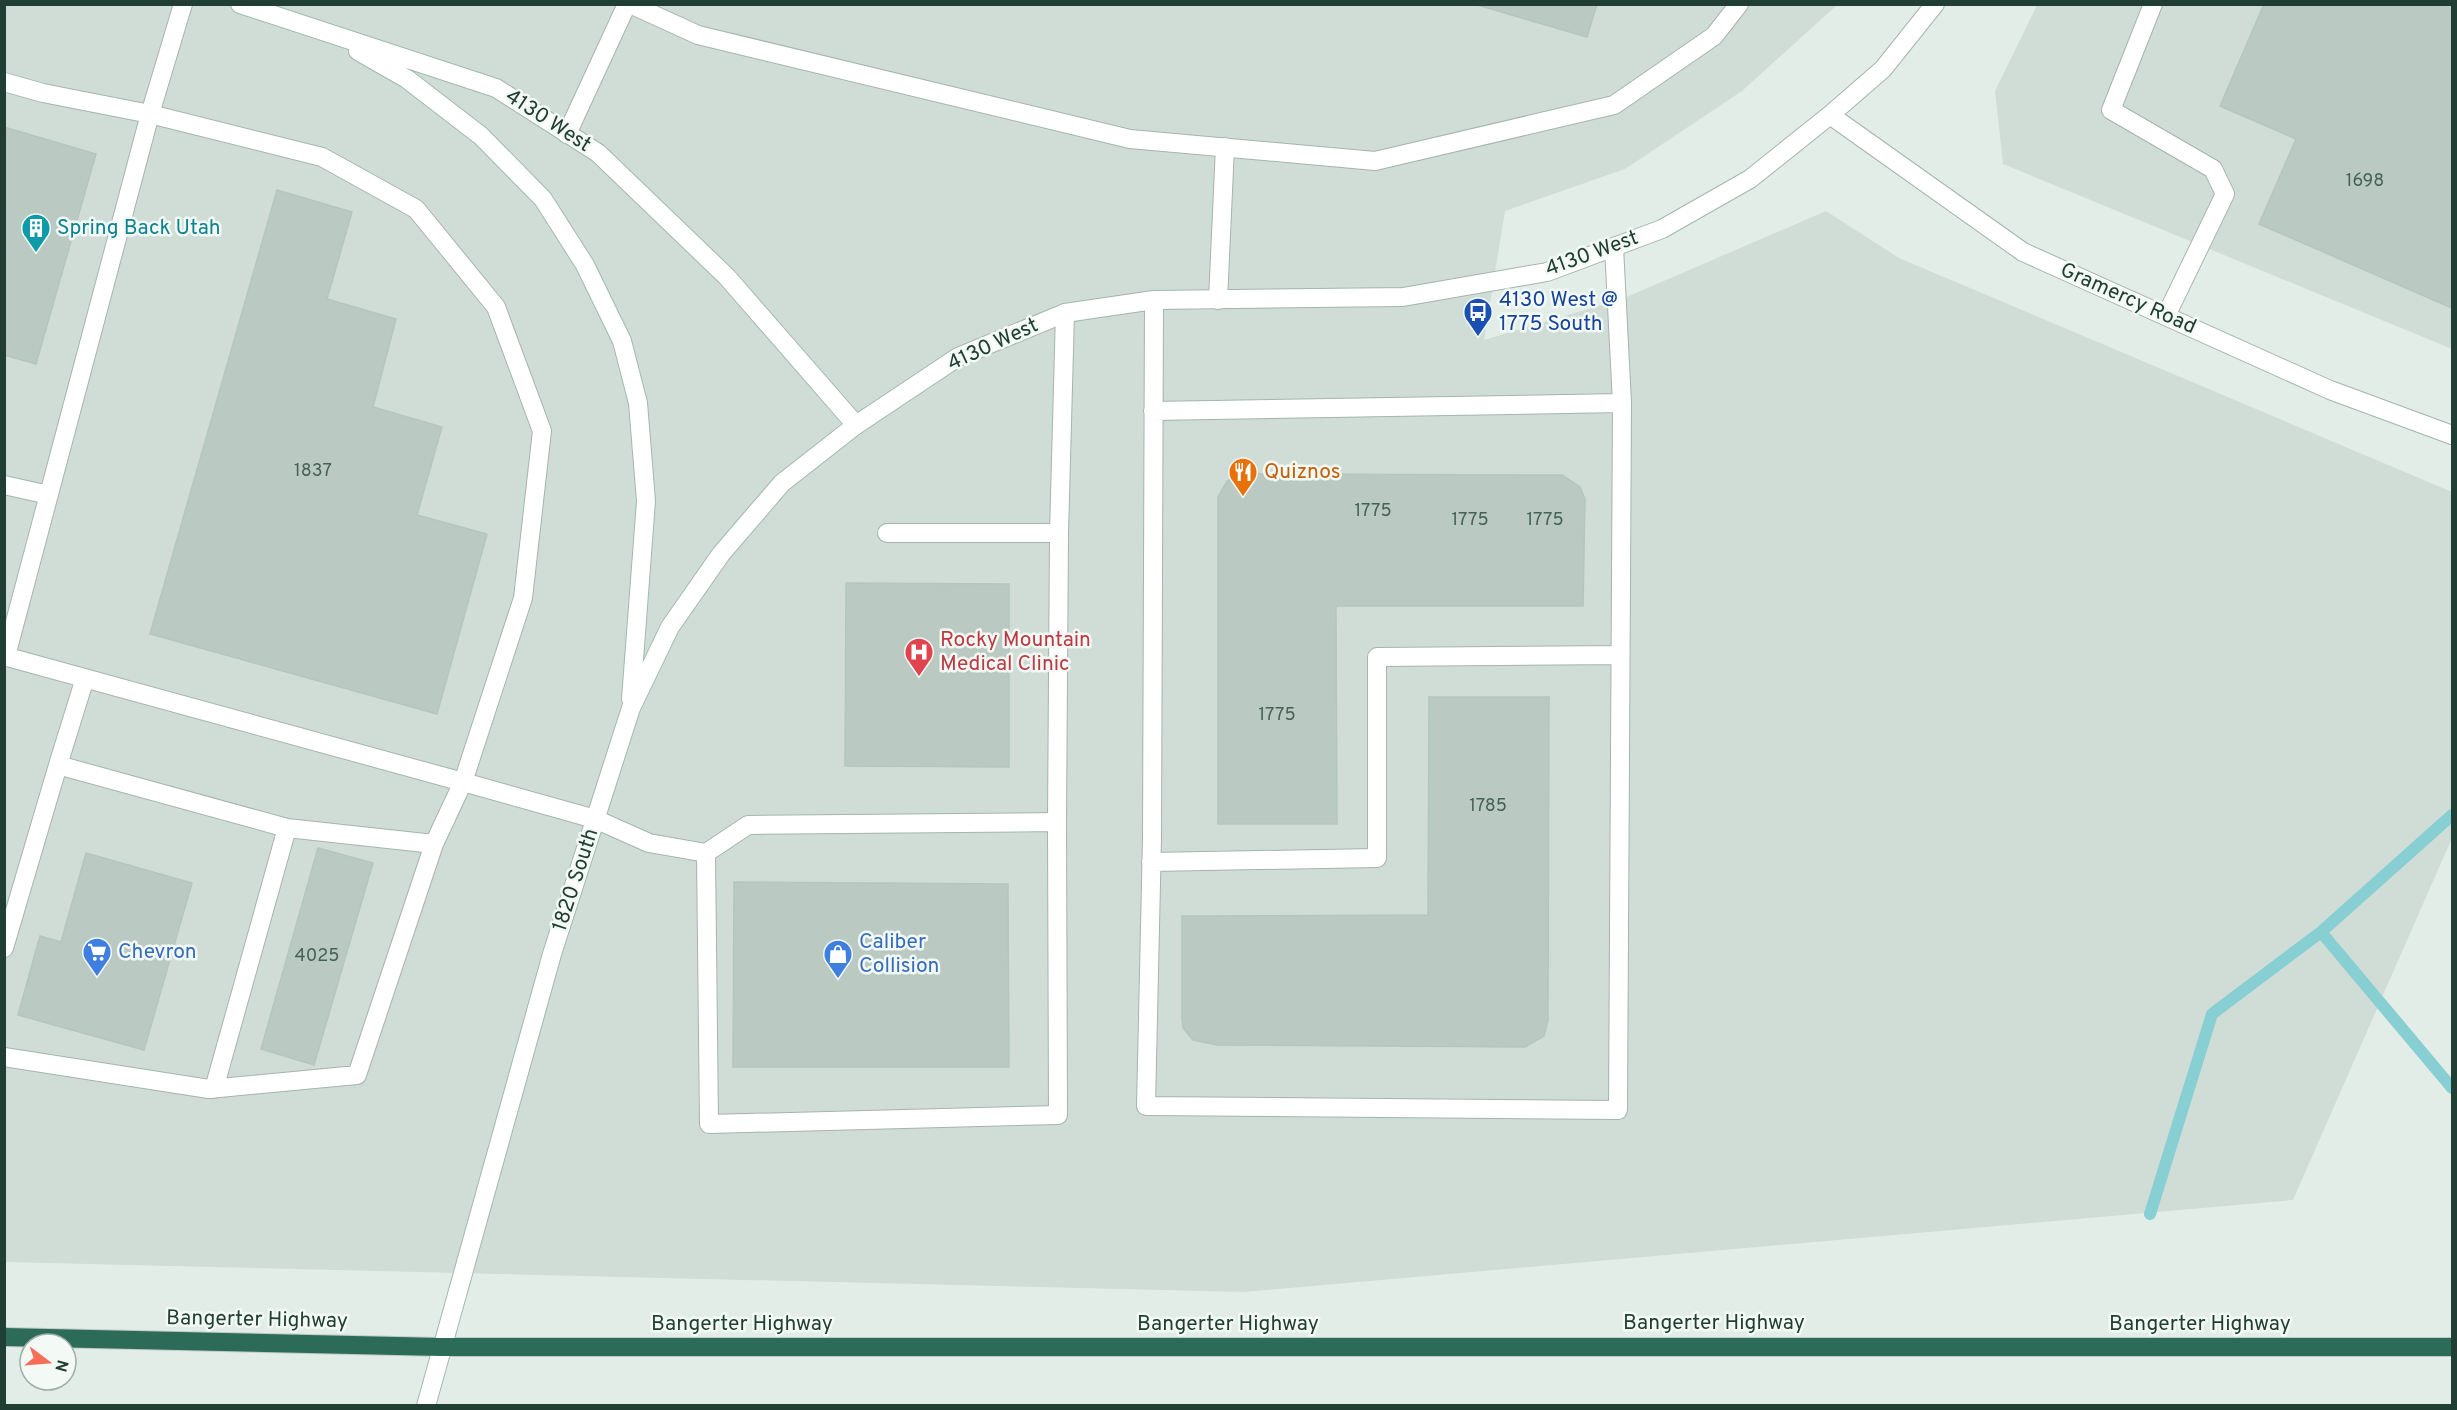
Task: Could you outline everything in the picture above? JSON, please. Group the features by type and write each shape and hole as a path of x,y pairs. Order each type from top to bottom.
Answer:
{"highway":[{"name":"Bangerter Highway","path":"4,1337 441,1347 2452,1347"}],"street":[{"path":"183,4 150,114 5,656 595,819 649,843 706,854 748,825 1057,822"},
{"name":"4130 West","path":"240,4 496,88 598,153 727,277 856,425 958,357 1065,313 1154,300 1403,297 1547,272 1662,229 1750,179 1830,115 1882,69 1935,4"},
{"path":"567,134 629,4 698,34 1130,138 1374,161 1614,105 1714,36 1739,4"},
{"path":"2153,4 2111,110 2213,169 2226,194 2166,316"},
{"path":"326,32 407,79 481,136 543,200 585,265 622,341 638,403 646,501 631,708"},
{"path":"4,82 150,114 322,157 416,209 496,307 542,430 523,598 463,782 434,844 357,1075 214,1089 4,1057"},
{"name":"Gramercy Road","path":"1830,115 2022,252 2330,390 2452,435"},
{"path":"1218,300 1225,147"},
{"path":"1154,300 1151,862 1146,1106 1618,1110 1622,403 1614,247"},
{"path":"706,854 709,1124 1058,1115 1059,532 1065,313"},
{"path":"1153,411 1622,403"},
{"name":"1820 South","path":"426,1406 552,954 631,708 670,627 721,554 782,483 856,425"},
{"path":"4,485 49,495"},
{"path":"887,533 1059,532"},
{"path":"1151,862 1377,858 1377,657 1620,655"},
{"path":"4,948 85,678"},
{"path":"58,765 287,828 434,844"},
{"path":"214,1089 287,828"}],"shaded area":[{"path":"4,5 1837,5 1742,91 1625,169 1505,211 1484,340 1622,299 1826,211 1899,258 2452,492 2452,838 2293,1200 1244,1292 5,1262"},
{"path":"2037,5 2452,5 2452,349 2003,164 1995,91"}],"building":[{"path":"1474,4 1597,4 1587,37"},
{"path":"2264,4 2452,4 2452,308 2259,224 2296,139 2220,106"},
{"name":"Spring Back Utah","path":"4,127 96,154 36,364 4,355"},
{"path":"277,190 352,212 327,299 396,319 373,407 442,427 417,515 487,534 437,714 150,634"},
{"path":"1242,474 1562,475 1580,487 1585,499 1583,606 1336,606 1337,824 1218,824 1218,497 1227,481"},
{"path":"846,583 1009,584 1009,767 845,766"},
{"path":"1429,697 1549,697 1548,1020 1544,1036 1525,1047 1217,1045 1193,1040 1183,1028 1182,1017 1182,916 1428,915"},
{"path":"318,848 373,863 314,1065 261,1049"},
{"name":"Chevron","path":"86,853 192,883 144,1050 18,1015 40,936 61,942"},
{"path":"734,882 1008,884 1009,1067 733,1067"}],"waterway":[{"path":"2150,1214 2212,1014 2321,932 2452,815"},
{"path":"2321,932 2452,1088"}],"place":[{"name":"Spring Back Utah","path":"36,254"},
{"name":"4130 West @ 1775 South","path":"1478,338"},
{"name":"Quiznos","path":"1243,498"},
{"name":"Rocky Mountain Medical Clinic","path":"919,678"},
{"name":"Chevron","path":"97,978"},
{"name":"Caliber Collision","path":"838,980"}]}
